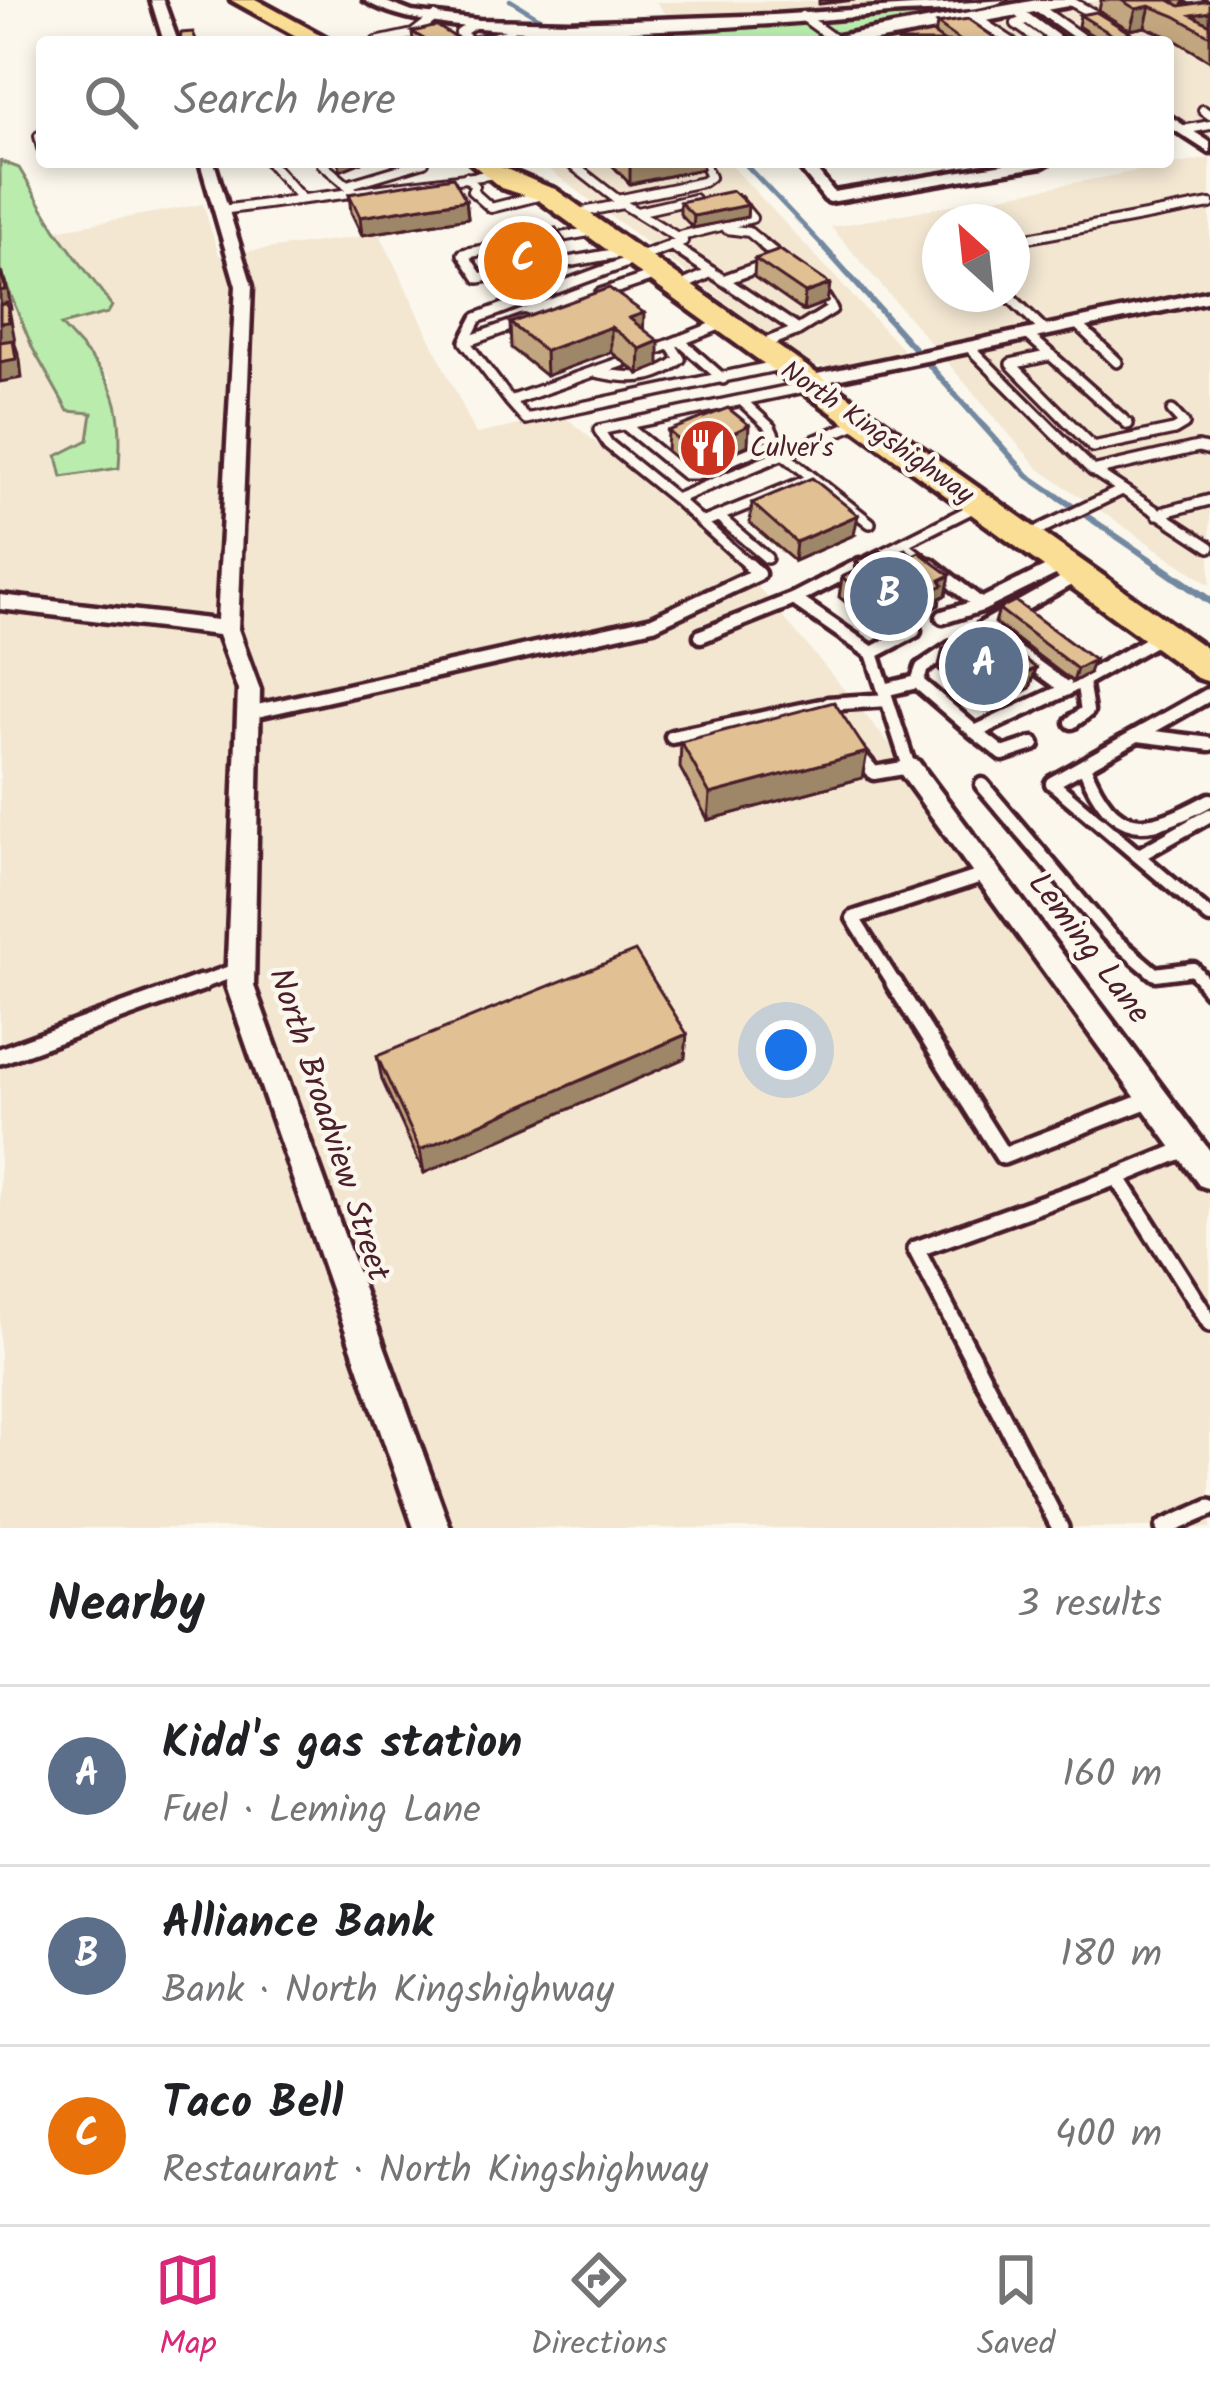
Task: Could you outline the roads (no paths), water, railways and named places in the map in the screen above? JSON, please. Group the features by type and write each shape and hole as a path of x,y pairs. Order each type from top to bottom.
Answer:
{"main road":[{"path":"241,0 310,36"},
{"path":"272,0 340,36"},
{"path":"878,36 1074,3"},
{"name":"North Kingshighway","path":"490,173 546,194 978,506 1192,650"}],"street":[{"path":"157,0 169,36"},
{"path":"370,0 379,7 516,29 1020,9 1047,36"},
{"path":"400,0 416,14"},
{"path":"642,0 660,22"},
{"path":"1192,0 1210,11"},
{"path":"1174,123 1209,147"},
{"path":"1174,138 1187,133"},
{"name":"North Broadview Street","path":"209,168 244,286 227,629 249,690 240,986 432,1528"},
{"path":"807,168 830,197 1006,168"},
{"path":"787,370 901,361 1210,296"},
{"path":"0,602 227,629"},
{"name":"Leming Lane","path":"909,767 1210,1175"}],"lane":[{"path":"1074,3 1104,6"},
{"path":"1074,3 1112,28"},
{"path":"1020,9 1075,36"},
{"path":"802,16 830,36"},
{"path":"408,36 435,17"},
{"path":"965,23 999,36"},
{"path":"516,29 520,36"},
{"path":"1187,133 1210,125"},
{"path":"274,168 302,199"},
{"path":"327,168 351,188 490,173"},
{"path":"221,210 351,188 407,168"},
{"path":"577,168 712,272 798,330"},
{"path":"706,168 710,177 704,182 620,202 583,222 463,254 479,278 648,269 712,272"},
{"path":"442,170 452,178"},
{"path":"592,297 648,269 678,242 752,218 727,195"},
{"path":"637,212 710,196"},
{"path":"1030,238 1210,204"},
{"path":"678,242 745,230 796,271"},
{"path":"723,280 782,259"},
{"path":"465,342 477,318 648,269"},
{"path":"248,713 653,622 758,574 608,444 599,430 742,401 787,370 798,330 833,305 811,283"},
{"path":"1020,312 1051,355 1128,424"},
{"path":"465,342 529,320"},
{"path":"644,354 722,324"},
{"path":"1077,324 1117,362"},
{"path":"465,342 526,419 787,370"},
{"path":"595,372 629,380 655,375 680,359 675,343"},
{"path":"675,343 723,379"},
{"path":"964,348 1093,471 1210,548"},
{"path":"1051,355 1011,364 1093,447 1174,430 1184,424 1172,411"},
{"path":"510,401 624,361"},
{"path":"742,401 812,478 870,523"},
{"path":"676,499 860,422"},
{"path":"625,425 685,474 696,474 775,442"},
{"path":"1093,471 1198,446 1210,450"},
{"path":"702,523 812,478"},
{"path":"1024,538 1120,491"},
{"path":"1157,514 1210,500"},
{"path":"701,636 794,599 978,506"},
{"path":"719,517 767,558"},
{"path":"903,544 981,605"},
{"path":"943,617 1070,570"},
{"path":"672,736 886,695 916,682 922,668 1070,570"},
{"path":"794,599 872,653 909,767 874,773 847,737"},
{"path":"1015,608 1036,622"},
{"path":"983,628 1007,639 1067,689"},
{"path":"872,653 914,632"},
{"path":"975,732 1102,669 1192,650"},
{"path":"1090,660 1102,669"},
{"path":"1072,722 1087,711 1082,680"},
{"path":"916,682 1003,754 1033,744"},
{"path":"1210,694 1052,783 1210,917"},
{"path":"829,704 838,721"},
{"path":"1137,735 1210,744"},
{"path":"1084,766 1093,795 1107,814 1142,830 1168,824 1210,800"},
{"path":"982,785 1124,948 1155,974 1210,964"},
{"path":"1141,854 1210,815"},
{"path":"988,874 853,918 1003,1156 1154,1098"},
{"path":"0,1055 240,968"},
{"path":"1193,969 1210,989"},
{"path":"1060,1528 916,1249 1190,1148"},
{"path":"1117,1177 1210,1323"},
{"path":"1164,1528 1210,1508"}],"waterway":[{"path":"510,0 568,36"},
{"path":"749,168 825,248"},
{"path":"822,245 1028,476 1163,568"},
{"path":"1158,565 1210,601"}],"place":[{"name":"Taco Bell","path":"523,261"},
{"name":"Culver's","path":"708,448"},
{"name":"Alliance Bank","path":"889,596"},
{"name":"Kidd's gas station","path":"984,666"}]}
